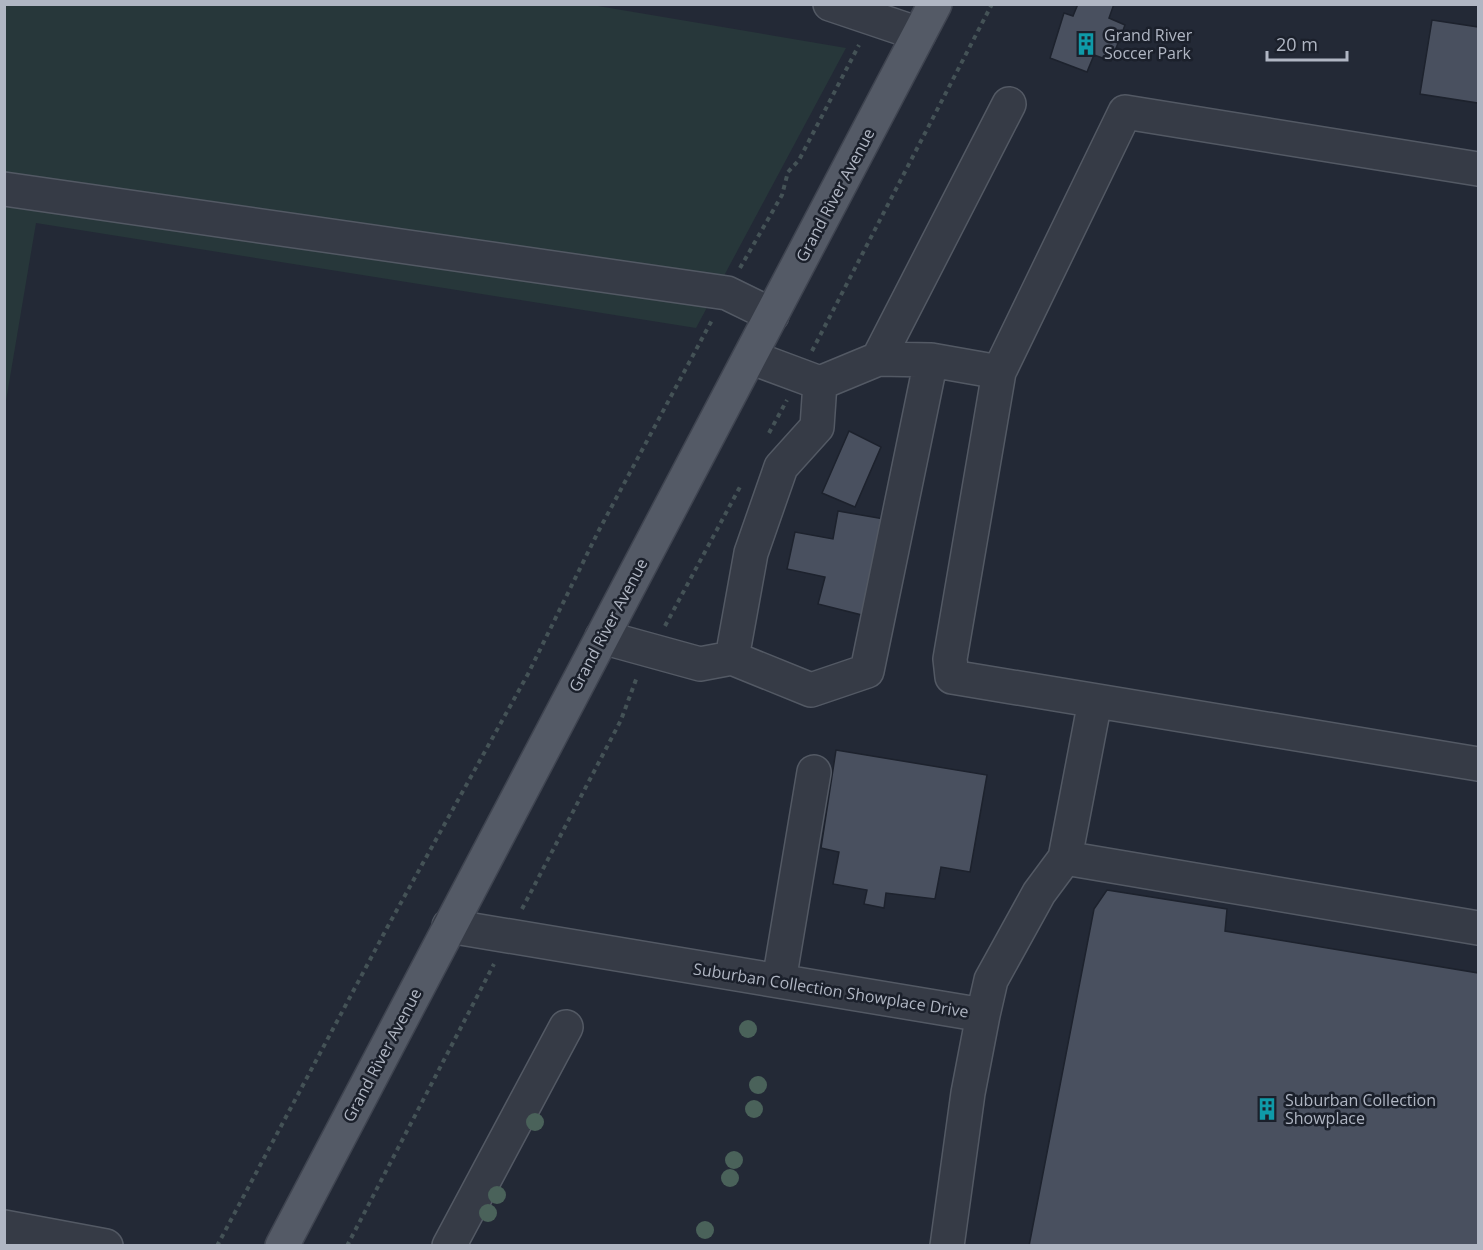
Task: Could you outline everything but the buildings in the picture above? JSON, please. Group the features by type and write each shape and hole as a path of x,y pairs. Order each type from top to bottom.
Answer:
{"main road":[{"name":"Grand River Avenue","path":"284,1245 449,926 934,4"}],"lane":[{"path":"830,4 919,34"},
{"path":"878,359 1009,104"},
{"path":"1479,169 1125,112 999,372 950,659 952,677 1479,764"},
{"path":"4,189 727,293 772,315"},
{"path":"750,357 820,383 878,359 931,360 999,372"},
{"path":"602,637 700,664 732,658 811,690 867,671 931,360"},
{"path":"732,658 751,553 781,466 817,427 820,383"},
{"path":"983,1015 991,980 1039,893 1065,858 1095,701"},
{"path":"779,981 814,772"},
{"path":"1065,858 1479,928"},
{"name":"Suburban Collection Showplace Drive","path":"449,926 983,1015 968,1093 947,1245"},
{"path":"449,1245 566,1027"},
{"path":"4,1227 106,1245"}],"path":[{"path":"217,1245 388,926 528,674 598,532 782,195 788,172 799,160 872,19"}],"shaded area":[{"path":"5,5 592,5 846,48 696,328 36,223 5,407"}],"place":[{"name":"Grand River Soccer Park","path":"1086,44"},
{"name":"Suburban Collection Showplace","path":"1267,1109"}]}
